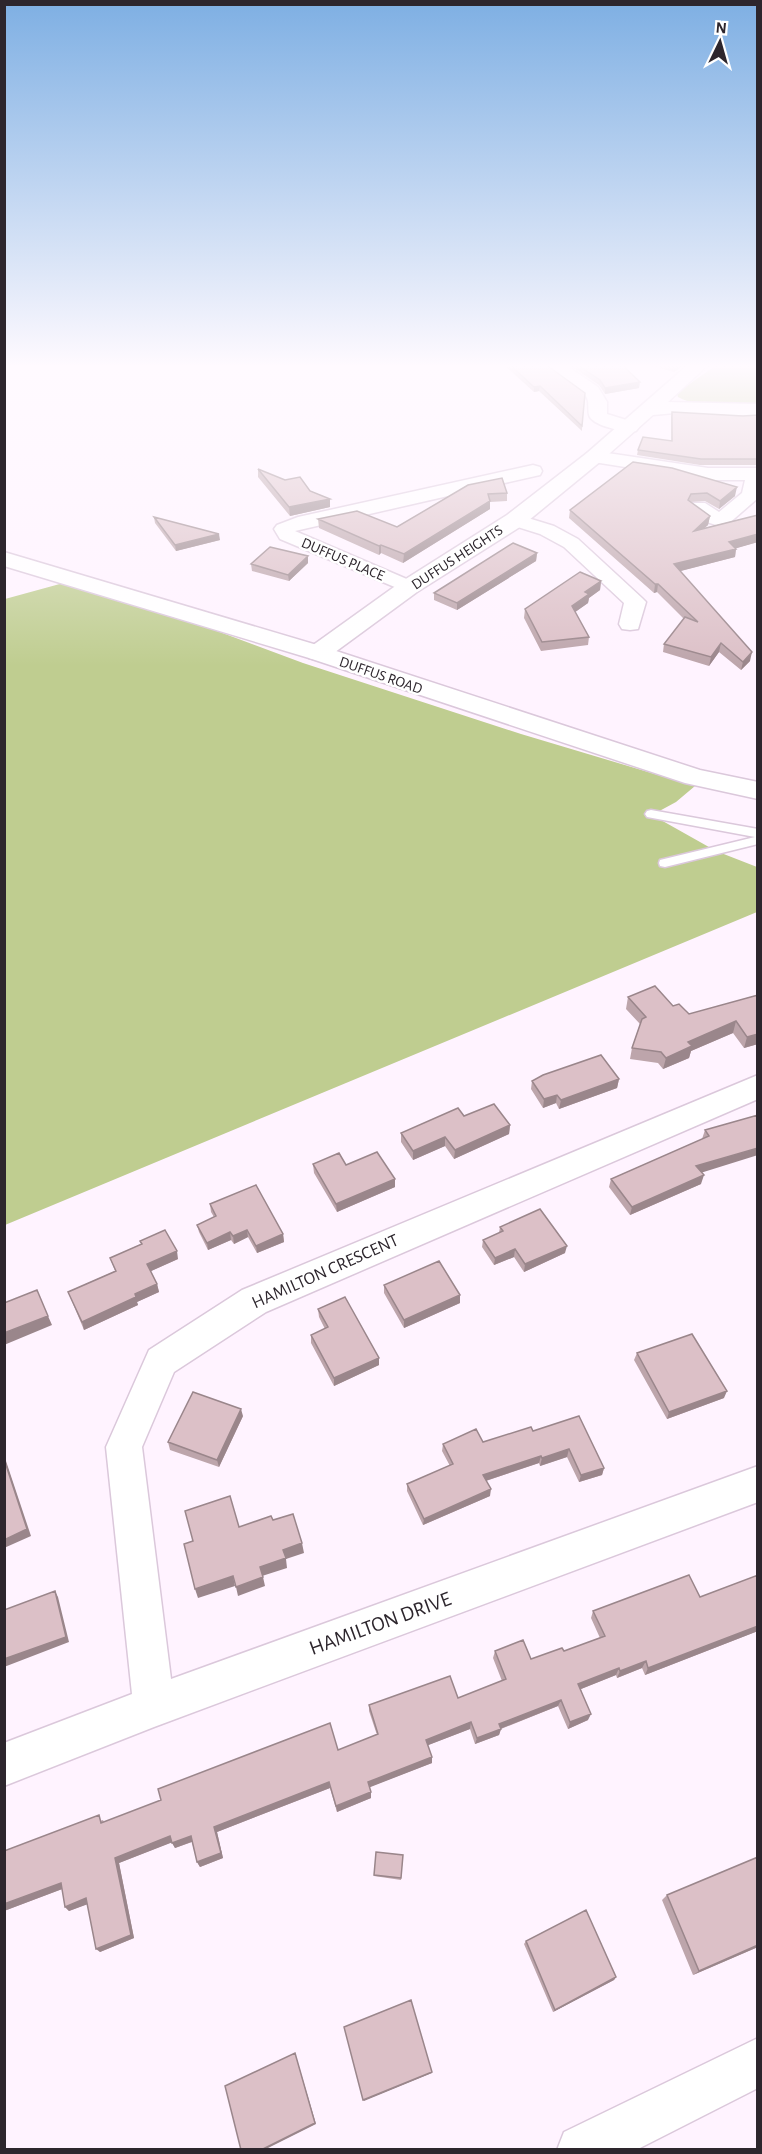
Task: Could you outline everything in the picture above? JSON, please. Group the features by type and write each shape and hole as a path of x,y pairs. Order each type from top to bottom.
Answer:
{"street":[{"name":"DUFFUS HEIGHTS","path":"318,653 409,588 515,520 585,465"},
{"path":"644,465 708,474 756,474 755,496 720,521"},
{"name":"DUFFUS PLACE","path":"409,588 287,535 284,529 298,523 512,482 533,471"},
{"path":"698,507 737,532"},
{"path":"515,520 547,530 571,543 635,602 630,624"},
{"name":"DUFFUS ROAD","path":"4,559 318,653 694,777 758,791"},
{"name":"HAMILTON CRESCENT","path":"154,1706 124,1447 161,1360 254,1301 758,1086"},
{"name":"HAMILTON DRIVE","path":"4,1765 154,1706 758,1484"},
{"path":"582,2150 758,2062"}],"lane":[{"path":"651,814 758,833"},
{"path":"665,863 758,840"}],"green space":[{"path":"78,579 303,663 521,734 695,786 676,802 652,815 716,851 757,867 757,912 5,1225 5,599"}],"building":[{"path":"630,465 672,468 737,487 720,501 707,493 691,494 688,500 710,516 694,531 758,515 758,534 729,542 736,549 674,564 752,652 743,662 721,643 711,657 664,644 685,617 698,622 658,584 655,584 570,510"},
{"path":"258,469 285,480 300,477 310,491 330,499 289,507"},
{"path":"502,478 507,493 488,494 490,501 404,554 379,546 318,519 357,511 397,527 468,485"},
{"path":"154,517 219,534 175,545"},
{"path":"513,543 537,553 457,603 434,593"},
{"path":"270,547 308,556 288,575 251,564"},
{"path":"580,572 601,581 585,592 589,594 572,606 589,637 542,642 525,609"},
{"path":"655,986 673,1006 679,1004 689,1014 758,995 758,1034 747,1037 736,1021 688,1042 692,1046 666,1058 661,1052 632,1048 642,1019 646,1017 628,997"},
{"path":"601,1055 619,1079 561,1100 557,1095 544,1099 532,1081 543,1075"},
{"path":"494,1104 510,1125 455,1150 445,1137 413,1151 401,1133 458,1108 464,1116"},
{"path":"758,1115 758,1148 696,1166 704,1175 632,1207 611,1179 709,1136 705,1130"},
{"path":"377,1152 395,1179 336,1204 313,1164 339,1153 346,1165"},
{"path":"256,1185 283,1234 256,1246 247,1230 233,1236 230,1232 207,1243 197,1225 216,1216 210,1204"},
{"path":"540,1209 567,1246 525,1264 515,1249 495,1258 483,1240 503,1231 500,1227"},
{"path":"165,1230 177,1251 147,1264 157,1284 135,1294 136,1297 82,1322 68,1292 116,1271 110,1258 142,1244 140,1241"},
{"path":"439,1261 460,1295 404,1320 384,1285"},
{"path":"37,1290 48,1316 4,1333 4,1303"},
{"path":"345,1297 379,1358 334,1378 311,1335 328,1327 318,1309"},
{"path":"692,1334 727,1391 669,1412 637,1353"},
{"path":"193,1392 241,1409 217,1460 168,1442"},
{"path":"579,1416 604,1468 581,1475 569,1449 542,1458 541,1456 483,1475 491,1489 424,1519 407,1484 453,1464 443,1444 476,1429 483,1442 531,1427 533,1431"},
{"path":"4,1459 27,1529 4,1540"},
{"path":"230,1496 239,1527 271,1516 273,1520 293,1514 302,1543 283,1550 286,1558 260,1567 263,1577 236,1587 233,1576 195,1589 184,1544 193,1541 185,1511"},
{"path":"689,1575 700,1597 758,1575 758,1626 648,1668 646,1661 620,1671 619,1668 578,1684 591,1714 570,1722 561,1700 499,1724 501,1729 477,1738 471,1722 426,1740 432,1757 368,1782 371,1792 336,1806 329,1782 214,1827 221,1853 197,1862 191,1836 172,1843 170,1836 115,1858 131,1935 96,1949 86,1898 65,1907 61,1883 4,1904 4,1851 99,1815 101,1823 161,1800 158,1789 330,1723 338,1750 378,1734 369,1705 450,1676 458,1698 506,1679 495,1651 523,1640 531,1659 562,1648 564,1651 605,1636 593,1611"},
{"path":"55,1591 66,1637 4,1659 4,1610"},
{"path":"376,1852 403,1855 401,1878 374,1875"},
{"path":"758,1857 758,1945 699,1971 667,1895"},
{"path":"586,1910 616,1977 555,2010 526,1941"},
{"path":"411,2000 432,2072 363,2100 344,2027"},
{"path":"295,2053 315,2123 261,2150 241,2150 225,2086"}]}
